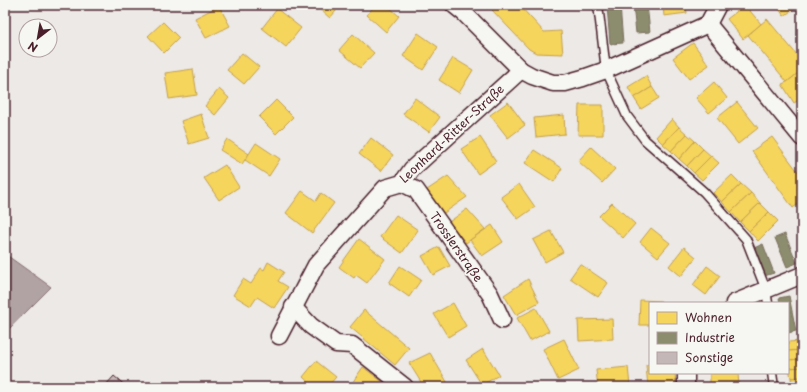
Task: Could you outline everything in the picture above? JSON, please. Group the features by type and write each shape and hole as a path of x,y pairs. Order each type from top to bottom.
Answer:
{"street":[{"path":"454,5 464,13 508,59 521,70 543,81 559,83 577,80 606,70 708,24 718,5"},
{"path":"708,24 802,138"},
{"name":"Leonhard-Ritter-Straße","path":"278,336 316,265 324,254 385,188 402,183 412,169 521,70"},
{"name":"Trosslerstraße","path":"402,183 416,190 490,294 502,320"},
{"path":"740,302 767,297 802,275"},
{"path":"293,307 311,326 336,344 352,345 405,387"},
{"path":"686,374 686,387"}],"lane":[{"path":"598,5 606,70 627,116 645,140 704,192 746,239 767,297"},
{"path":"772,374 774,387"}],"shaded area":[{"path":"5,254 51,287 5,333"}],"building: Wohnen":[{"path":"315,5 341,5 330,18"},
{"path":"375,5 387,5 399,16 386,32 367,15"},
{"path":"497,5 519,5 544,32 561,31 563,54 536,53 529,49 492,10"},
{"path":"663,5 686,5 687,13 664,16"},
{"path":"745,5 761,24 743,39 727,19"},
{"path":"776,5 800,5 784,16"},
{"path":"219,6 230,26 206,38 195,18"},
{"path":"277,9 301,28 286,47 262,28"},
{"path":"767,19 802,61 802,70 787,82 748,35"},
{"path":"163,22 179,38 164,53 148,36"},
{"path":"418,33 438,47 423,70 403,56"},
{"path":"353,34 374,53 360,68 339,50"},
{"path":"693,43 709,65 689,79 673,58"},
{"path":"242,53 259,67 244,84 227,70"},
{"path":"453,58 473,70 459,93 439,80"},
{"path":"193,69 197,95 169,99 165,73"},
{"path":"802,70 802,98 794,103 782,84 787,82"},
{"path":"646,76 652,87 634,98 628,87"},
{"path":"714,82 727,98 709,113 696,98"},
{"path":"652,87 659,98 641,109 634,98"},
{"path":"219,89 229,98 215,115 205,106"},
{"path":"415,98 440,117 429,132 403,114"},
{"path":"276,100 293,117 276,134 259,117"},
{"path":"508,102 525,125 508,138 490,115"},
{"path":"737,102 758,128 738,144 717,118"},
{"path":"579,105 603,105 603,135 578,135"},
{"path":"201,114 209,138 189,144 181,121"},
{"path":"564,115 565,134 536,137 534,118"},
{"path":"672,119 679,127 663,144 656,137"},
{"path":"679,127 687,134 671,151 663,144"},
{"path":"687,134 695,141 679,159 671,151"},
{"path":"480,137 496,161 478,174 461,149"},
{"path":"772,137 802,177 802,201 793,208 752,151"},
{"path":"371,138 393,155 381,171 359,154"},
{"path":"227,139 249,154 242,164 220,150"},
{"path":"695,141 703,149 687,166 679,159"},
{"path":"256,143 280,159 269,176 245,160"},
{"path":"591,147 615,169 602,183 578,161"},
{"path":"703,149 711,156 694,173 687,166"},
{"path":"534,150 562,168 554,182 525,163"},
{"path":"711,156 719,163 702,180 694,173"},
{"path":"225,165 239,187 219,200 204,178"},
{"path":"732,175 741,184 722,202 713,193"},
{"path":"448,176 467,197 444,213 427,190"},
{"path":"519,184 535,207 518,219 501,197"},
{"path":"741,184 751,193 731,212 722,202"},
{"path":"302,191 316,201 321,193 334,203 312,233 286,213"},
{"path":"751,193 760,203 740,222 731,212"},
{"path":"612,203 635,224 623,238 599,216"},
{"path":"760,203 769,212 749,231 740,222"},
{"path":"467,209 485,229 466,243 449,222"},
{"path":"769,212 778,221 758,241 749,231"},
{"path":"396,215 418,230 402,253 380,237"},
{"path":"492,225 503,242 482,256 470,240"},
{"path":"651,228 670,243 658,257 640,242"},
{"path":"551,231 563,252 545,262 533,240"},
{"path":"359,239 385,259 367,283 356,275 354,278 339,267"},
{"path":"439,247 450,266 433,275 422,256"},
{"path":"684,247 696,257 681,276 669,266"},
{"path":"268,262 284,272 278,281 288,287 274,308 257,297 251,306 233,295 243,279 251,284 261,268 264,270"},
{"path":"580,264 608,283 598,297 570,278"},
{"path":"400,266 421,280 409,297 389,283"},
{"path":"707,266 720,276 706,295 693,285"},
{"path":"528,279 539,302 516,315 504,295"},
{"path":"640,300 661,301 649,302 649,325 639,325"},
{"path":"453,303 466,326 448,337 434,314"},
{"path":"536,308 549,331 530,341 517,318"},
{"path":"364,310 409,348 395,365 350,327"},
{"path":"612,319 613,339 579,341 578,320"},
{"path":"564,339 579,370 558,380 543,349"},
{"path":"802,341 802,350 789,351 789,342"},
{"path":"483,349 499,375 482,385 466,360"},
{"path":"802,350 802,359 789,360 789,351"},
{"path":"430,353 450,387 424,387 409,363"},
{"path":"802,359 802,367 789,368 789,360"},
{"path":"316,361 336,377 327,387 314,387 303,377"},
{"path":"646,365 649,365 649,374 675,374 676,386 648,387"},
{"path":"363,367 384,383 381,387 350,386"},
{"path":"628,367 630,386 598,387 596,370"},
{"path":"802,367 802,377 791,378 789,368"},
{"path":"710,374 738,374 739,387 710,387"},
{"path":"802,377 802,386 792,386 791,378"}],"building: Industrie":[{"path":"607,5 620,5 623,43 610,44"},
{"path":"633,5 647,5 650,32 636,33"},
{"path":"785,234 797,263 787,267 775,238"},
{"path":"763,244 774,273 764,276 754,248"},
{"path":"789,296 796,331 789,333 789,302 780,302 779,298"}],"building: Sonstige":[{"path":"114,376 127,387 104,387"}]}
